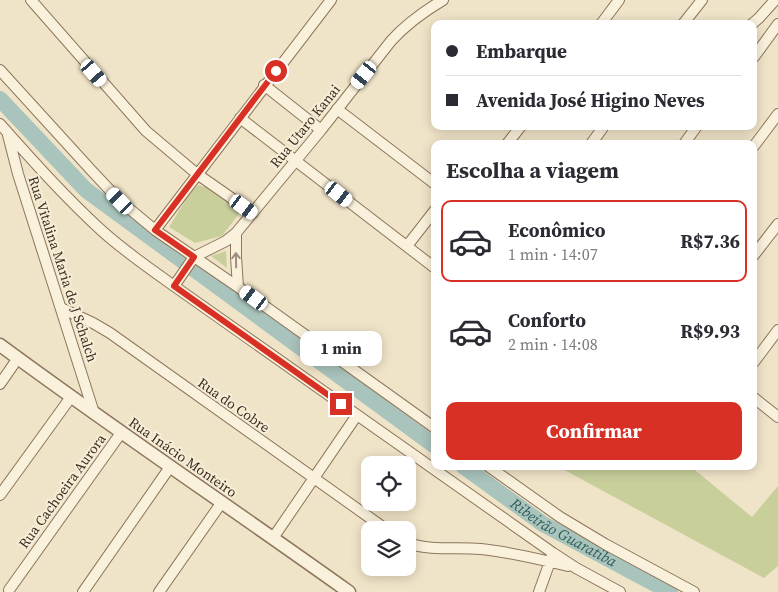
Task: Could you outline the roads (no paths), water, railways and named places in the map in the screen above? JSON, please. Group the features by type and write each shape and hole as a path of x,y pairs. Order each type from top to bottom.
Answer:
{"street":[{"path":"30,0 146,131 197,174 253,213"},
{"path":"155,230 264,85 331,0"},
{"name":"Rua Utaro Kanai","path":"192,261 236,233 391,41 403,28 443,0"},
{"path":"604,20 619,0"},
{"path":"687,20 702,0"},
{"path":"757,20 775,0"},
{"path":"757,54 778,24"},
{"path":"0,70 120,201 192,261 238,287 431,425"},
{"path":"264,85 321,130"},
{"path":"337,109 431,181"},
{"path":"757,142 778,114"},
{"path":"240,118 431,265"},
{"path":"0,124 39,168 102,231 131,255 177,283 431,469"},
{"path":"510,140 518,130"},
{"name":"Rua Vitalina Maria de J Schalch","path":"7,132 18,174 94,413"},
{"path":"407,246 431,215"},
{"path":"757,251 778,224"},
{"path":"236,233 238,287"},
{"path":"177,283 192,261"},
{"name":"Rua do Cobre","path":"61,308 93,322 110,333 375,521"},
{"path":"757,358 778,330"},
{"name":"Rua Inácio Monteiro","path":"0,346 349,592"},
{"path":"0,384 18,358"},
{"path":"0,495 71,397"},
{"path":"757,400 778,417"},
{"path":"274,538 357,415"},
{"name":"Rua Cachoeira Aurora","path":"7,588 121,433"},
{"path":"83,592 170,467"},
{"path":"432,470 551,557 620,592"},
{"path":"494,470 560,517 598,540 694,592"},
{"path":"159,592 222,502"},
{"path":"416,545 551,557"},
{"path":"539,592 551,557"}],"waterway":[{"name":"Ribeirão Guaratiba","path":"0,99 86,190 431,443"},
{"name":"Ribeirão Guaratiba","path":"469,470 543,524 670,592"}]}
